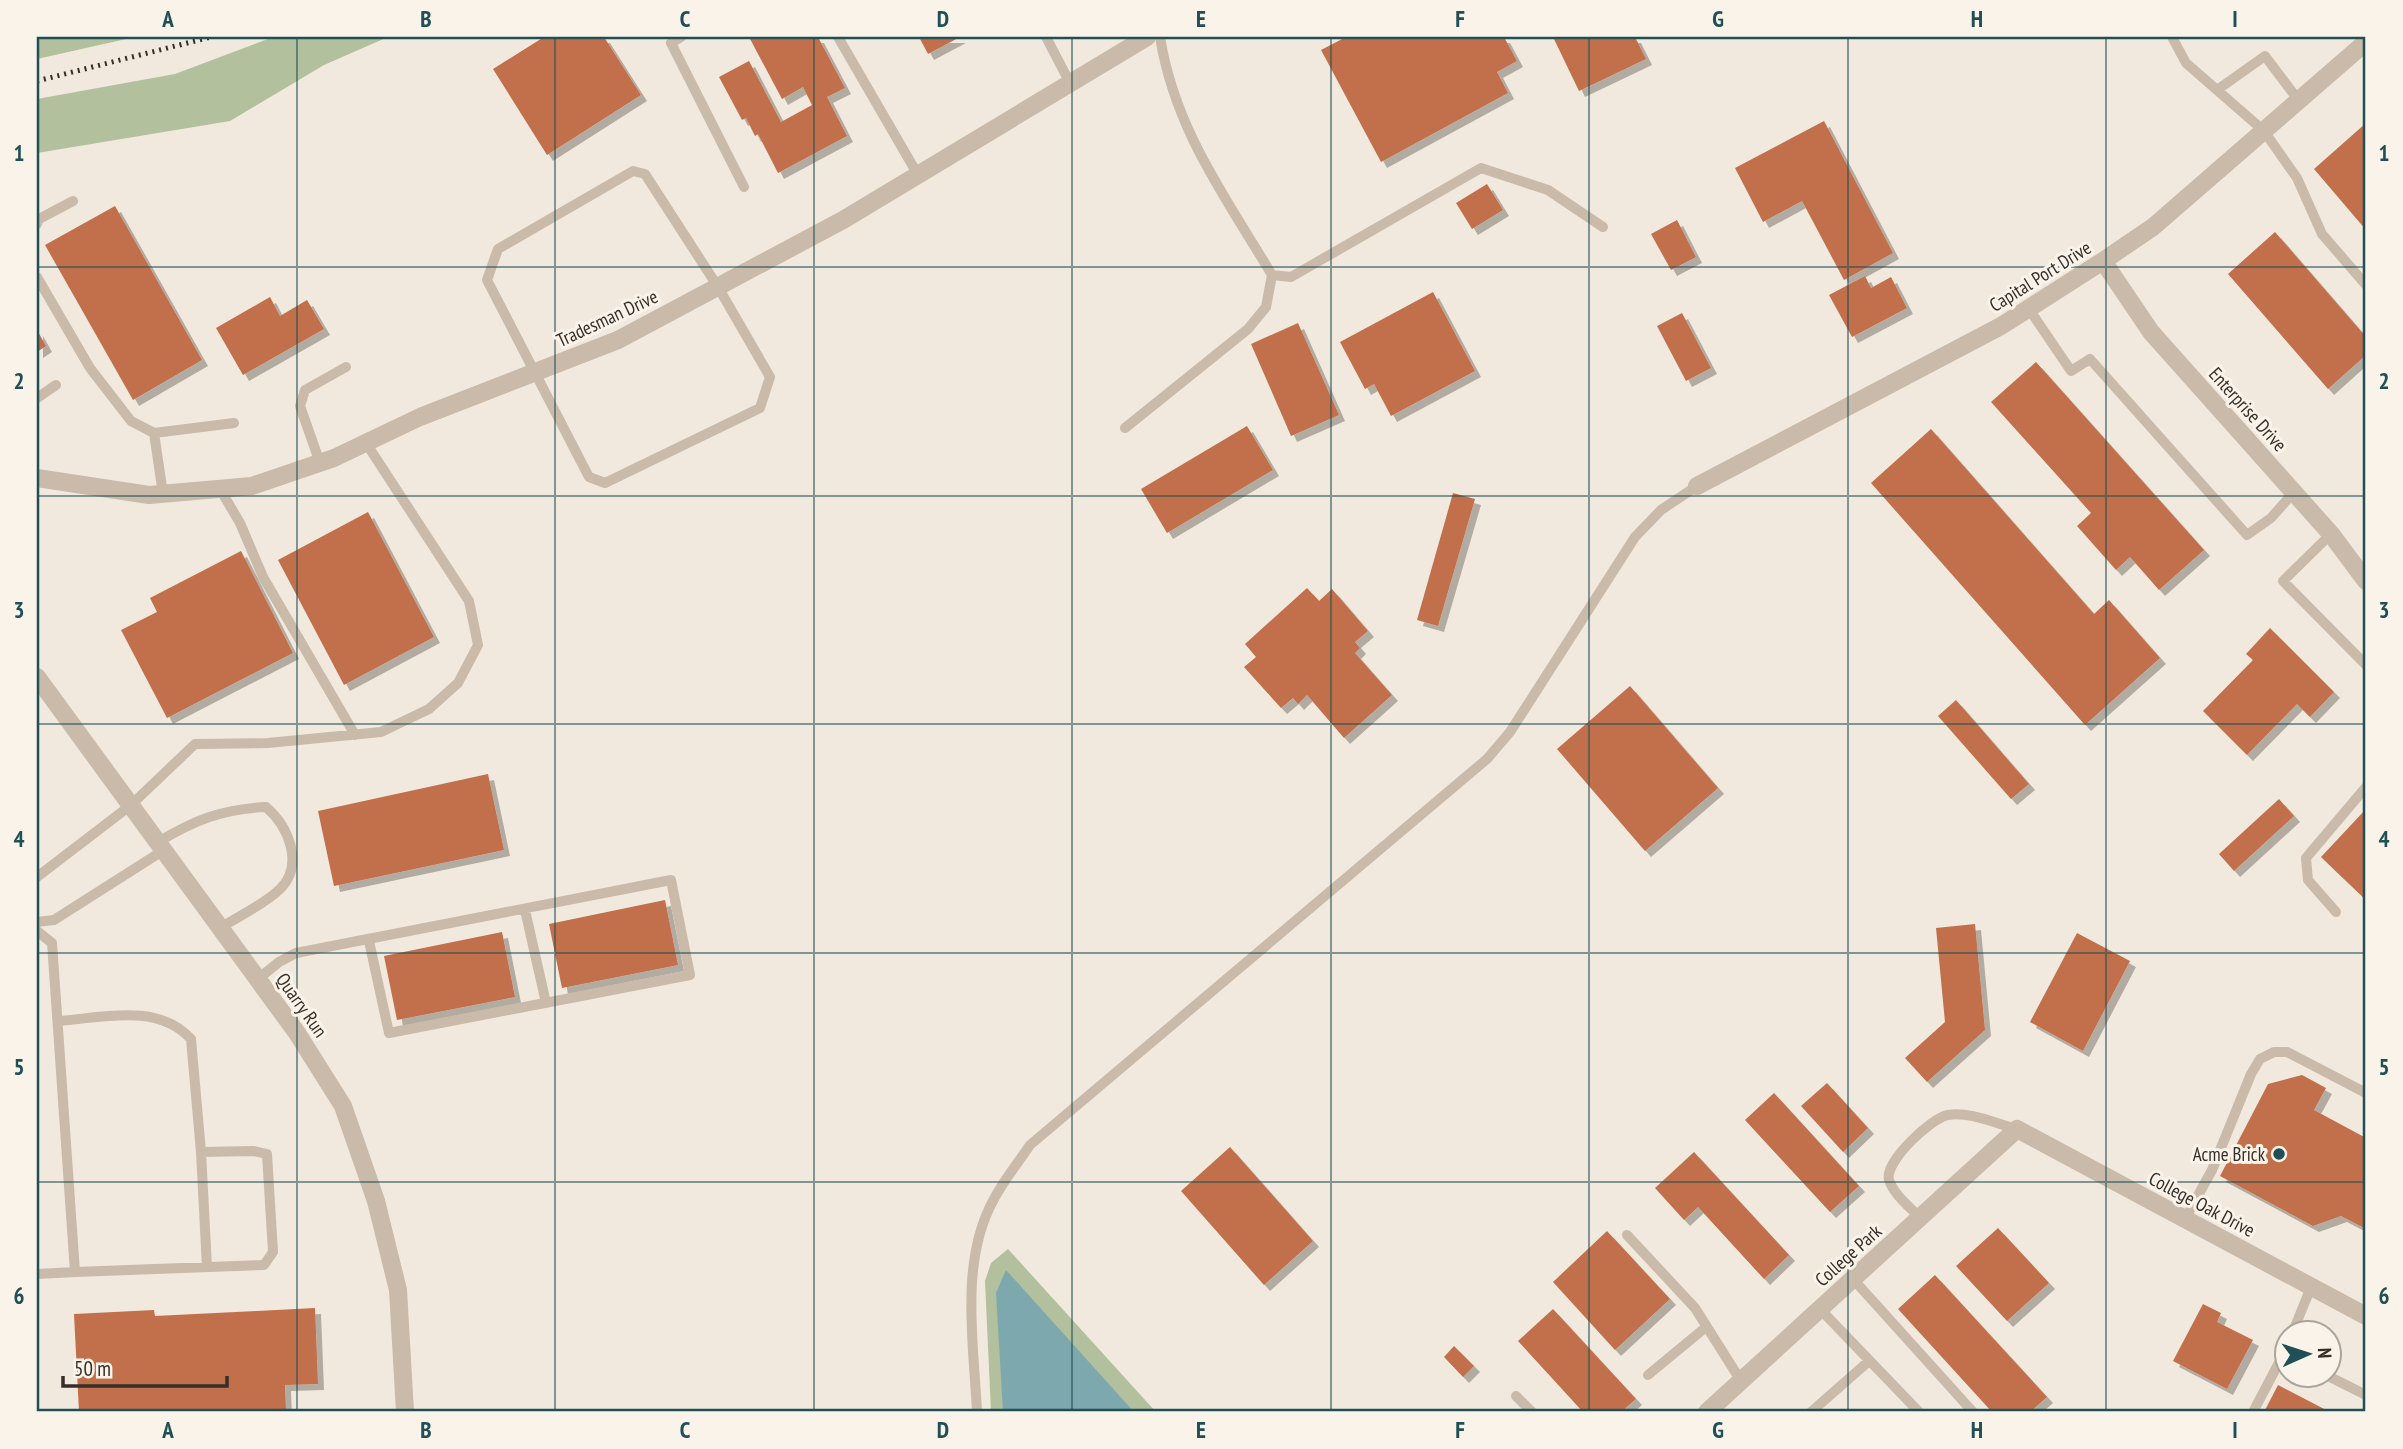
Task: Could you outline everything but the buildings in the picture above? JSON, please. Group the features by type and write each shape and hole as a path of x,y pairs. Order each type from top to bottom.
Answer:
{"street":[{"name":"Tradesman Drive","path":"37,478 149,495 252,486 320,463 420,417 618,340 843,220 1147,37"},
{"name":"Capital Port Drive","path":"1697,486 2029,309 2103,261 2153,227 2366,42"},
{"name":"Enterprise Drive","path":"2103,261 2151,332 2331,534 2366,581"},
{"name":"Quarry Run","path":"37,677 297,1033 343,1106 372,1189 398,1290 405,1412"},
{"name":"College Oak Drive","path":"2017,1129 2365,1314"},
{"name":"College Park","path":"1707,1412 2017,1129"}],"lane":[{"path":"681,37 671,43 744,187"},
{"path":"838,37 918,175"},
{"path":"1046,37 1070,83"},
{"path":"1125,428 1248,330 1266,307 1272,275 1187,132 1172,93 1160,37"},
{"path":"2172,37 2186,63 2264,131 2297,178 2322,234 2366,285"},
{"path":"2217,90 2265,56 2299,101"},
{"path":"1272,275 1291,277 1481,168 1548,190 1603,227"},
{"path":"633,172 645,174 718,287 770,377 760,408 605,482 589,477 487,280 498,249 633,172"},
{"path":"37,224 39,219 73,201"},
{"path":"37,276 90,368 131,421 153,433 234,423"},
{"path":"2029,309 2071,371 2090,359 2247,535 2271,517 2294,492"},
{"path":"320,463 300,406 305,390 346,368"},
{"path":"37,398 57,386"},
{"path":"153,433 163,494"},
{"path":"37,877 131,806 195,744 268,743 381,732 429,709 458,683 478,645 469,601 366,443"},
{"path":"977,1412 971,1299 979,1242 993,1200 1030,1145 1487,759 1510,732 1635,537 1661,510 1697,486"},
{"path":"220,489 240,523 263,577 355,735"},
{"path":"2331,534 2283,581 2366,665"},
{"path":"2336,912 2308,880 2306,858 2366,787"},
{"path":"37,922 54,920 197,820 239,808 266,807 276,816 290,839 292,856 281,888 220,928"},
{"path":"258,979 296,953 369,941 671,880 690,975 389,1033 369,941"},
{"path":"525,910 546,1003"},
{"path":"37,931 52,943 75,1272"},
{"path":"58,1021 144,1015 167,1020 180,1027 191,1039 207,1267"},
{"path":"2185,1219 2212,1170 2251,1074 2260,1059 2274,1052 2287,1052 2366,1093"},
{"path":"1920,1217 1894,1190 1888,1172 1902,1151 1932,1123 1947,1115 1955,1115 2017,1129"},
{"path":"37,1275 264,1265 273,1252 267,1154 201,1152"},
{"path":"1627,1236 1695,1308 1741,1381"},
{"path":"1853,1279 1973,1412"},
{"path":"2298,1320 2311,1287"},
{"path":"1820,1309 1919,1412"},
{"path":"1648,1375 1706,1327"},
{"path":"1811,1412 1869,1361"},
{"path":"2253,1412 2274,1373"},
{"path":"2344,1384 2366,1395"},
{"path":"1516,1396 1532,1412"}],"green space":[{"path":"37,37 135,37 37,59"},
{"path":"273,37 388,37 324,65 230,121 37,153 37,99 175,74"},
{"path":"1008,1249 1156,1412 991,1412 985,1281 991,1263"}],"water":[{"path":"1006,1270 1134,1412 1003,1412 996,1293"}],"railway":[{"path":"37,81 211,37"}],"place":[{"name":"Acme Brick","path":"2279,1154"}]}
